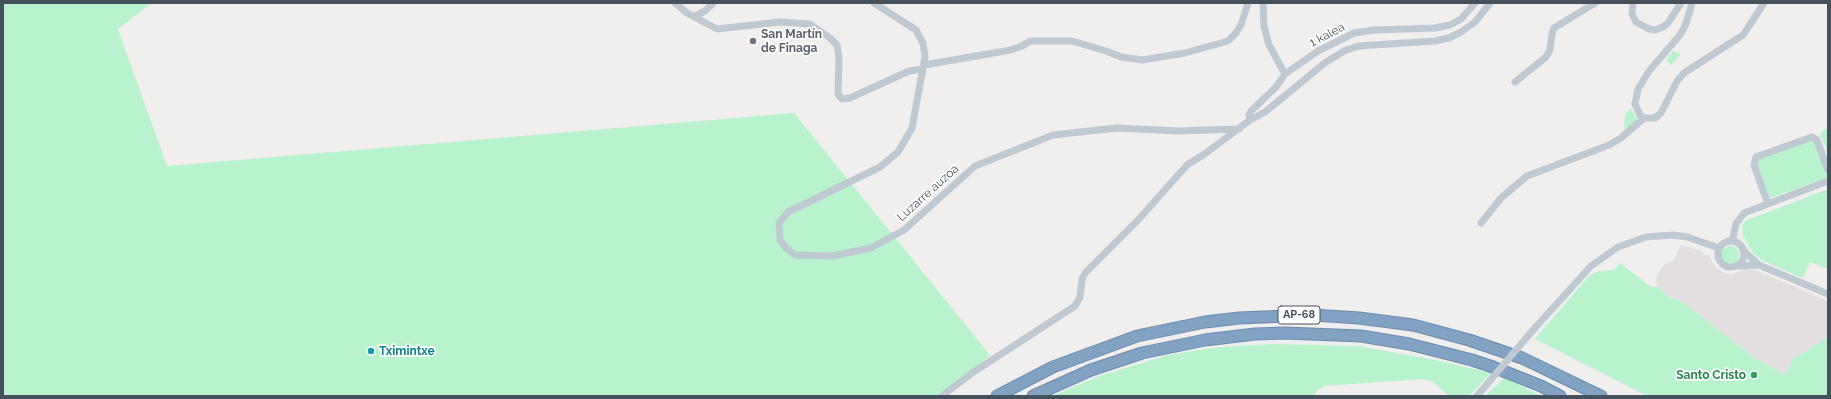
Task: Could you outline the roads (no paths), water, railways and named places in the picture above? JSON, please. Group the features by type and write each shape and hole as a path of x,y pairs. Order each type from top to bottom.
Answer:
{"highway":[{"name":"AP-68","path":"997,396 1053,367 1137,336 1205,322 1239,318 1313,315 1359,318 1413,326 1463,338 1522,358 1601,396"},
{"name":"AP-68","path":"1033,396 1091,370 1142,353 1205,340 1255,334 1285,333 1361,336 1415,345 1493,367 1541,386 1560,396"}],"street":[{"path":"675,3 687,13 717,29 780,22 810,24 830,38 837,45 839,58 838,94 842,99 850,98 909,71 1011,50 1030,41 1072,41 1106,51 1121,58 1142,60 1185,52 1228,41 1236,33 1241,24 1248,3"},
{"path":"695,16 705,11 713,3"},
{"name":"Luzarre auzoa","path":"874,3 916,30 923,43 925,57 912,128 898,152 880,167 788,212 779,223 780,240 790,252 795,255 832,256 871,248 904,230 975,166 1053,135 1117,128 1178,131 1239,129"},
{"path":"1263,3 1264,26 1269,45 1285,74"},
{"name":"1 kalea","path":"1250,120 1251,110 1276,87 1285,74 1318,51 1354,33 1374,30 1435,28 1450,25 1461,18 1475,3"},
{"path":"942,396 972,373 1075,306 1080,297 1084,272 1138,220 1187,165 1206,153 1250,120 1265,112 1326,62 1346,50 1359,46 1435,41 1449,38 1475,22 1490,3"},
{"path":"1515,82 1546,57 1550,50 1554,28 1595,3"},
{"path":"1633,3 1632,14 1636,22 1649,29 1655,30 1668,23 1681,3"},
{"path":"1644,118 1640,115 1635,104 1638,89 1649,71 1680,35 1686,24 1692,3"},
{"path":"1481,223 1501,198 1526,176 1610,145 1621,138 1644,118 1655,118 1661,113 1677,81 1684,73 1743,34 1764,3"},
{"path":"1768,204 1754,166 1756,157 1812,137 1817,140 1828,170"},
{"path":"1732,241 1736,224 1741,216 1746,212 1828,181"},
{"path":"1477,396 1591,266 1618,247 1646,237 1673,235 1687,236 1719,248"},
{"path":"1759,265 1730,267 1720,263 1717,255 1719,248 1724,242 1738,242 1759,265 1828,294"},
{"path":"1737,266 1743,259 1744,250"}],"place":[{"name":"San Martín de Finaga","path":"753,41"},
{"name":"Tximintxe","path":"371,351"},
{"name":"Santo Cristo","path":"1754,375"}]}
